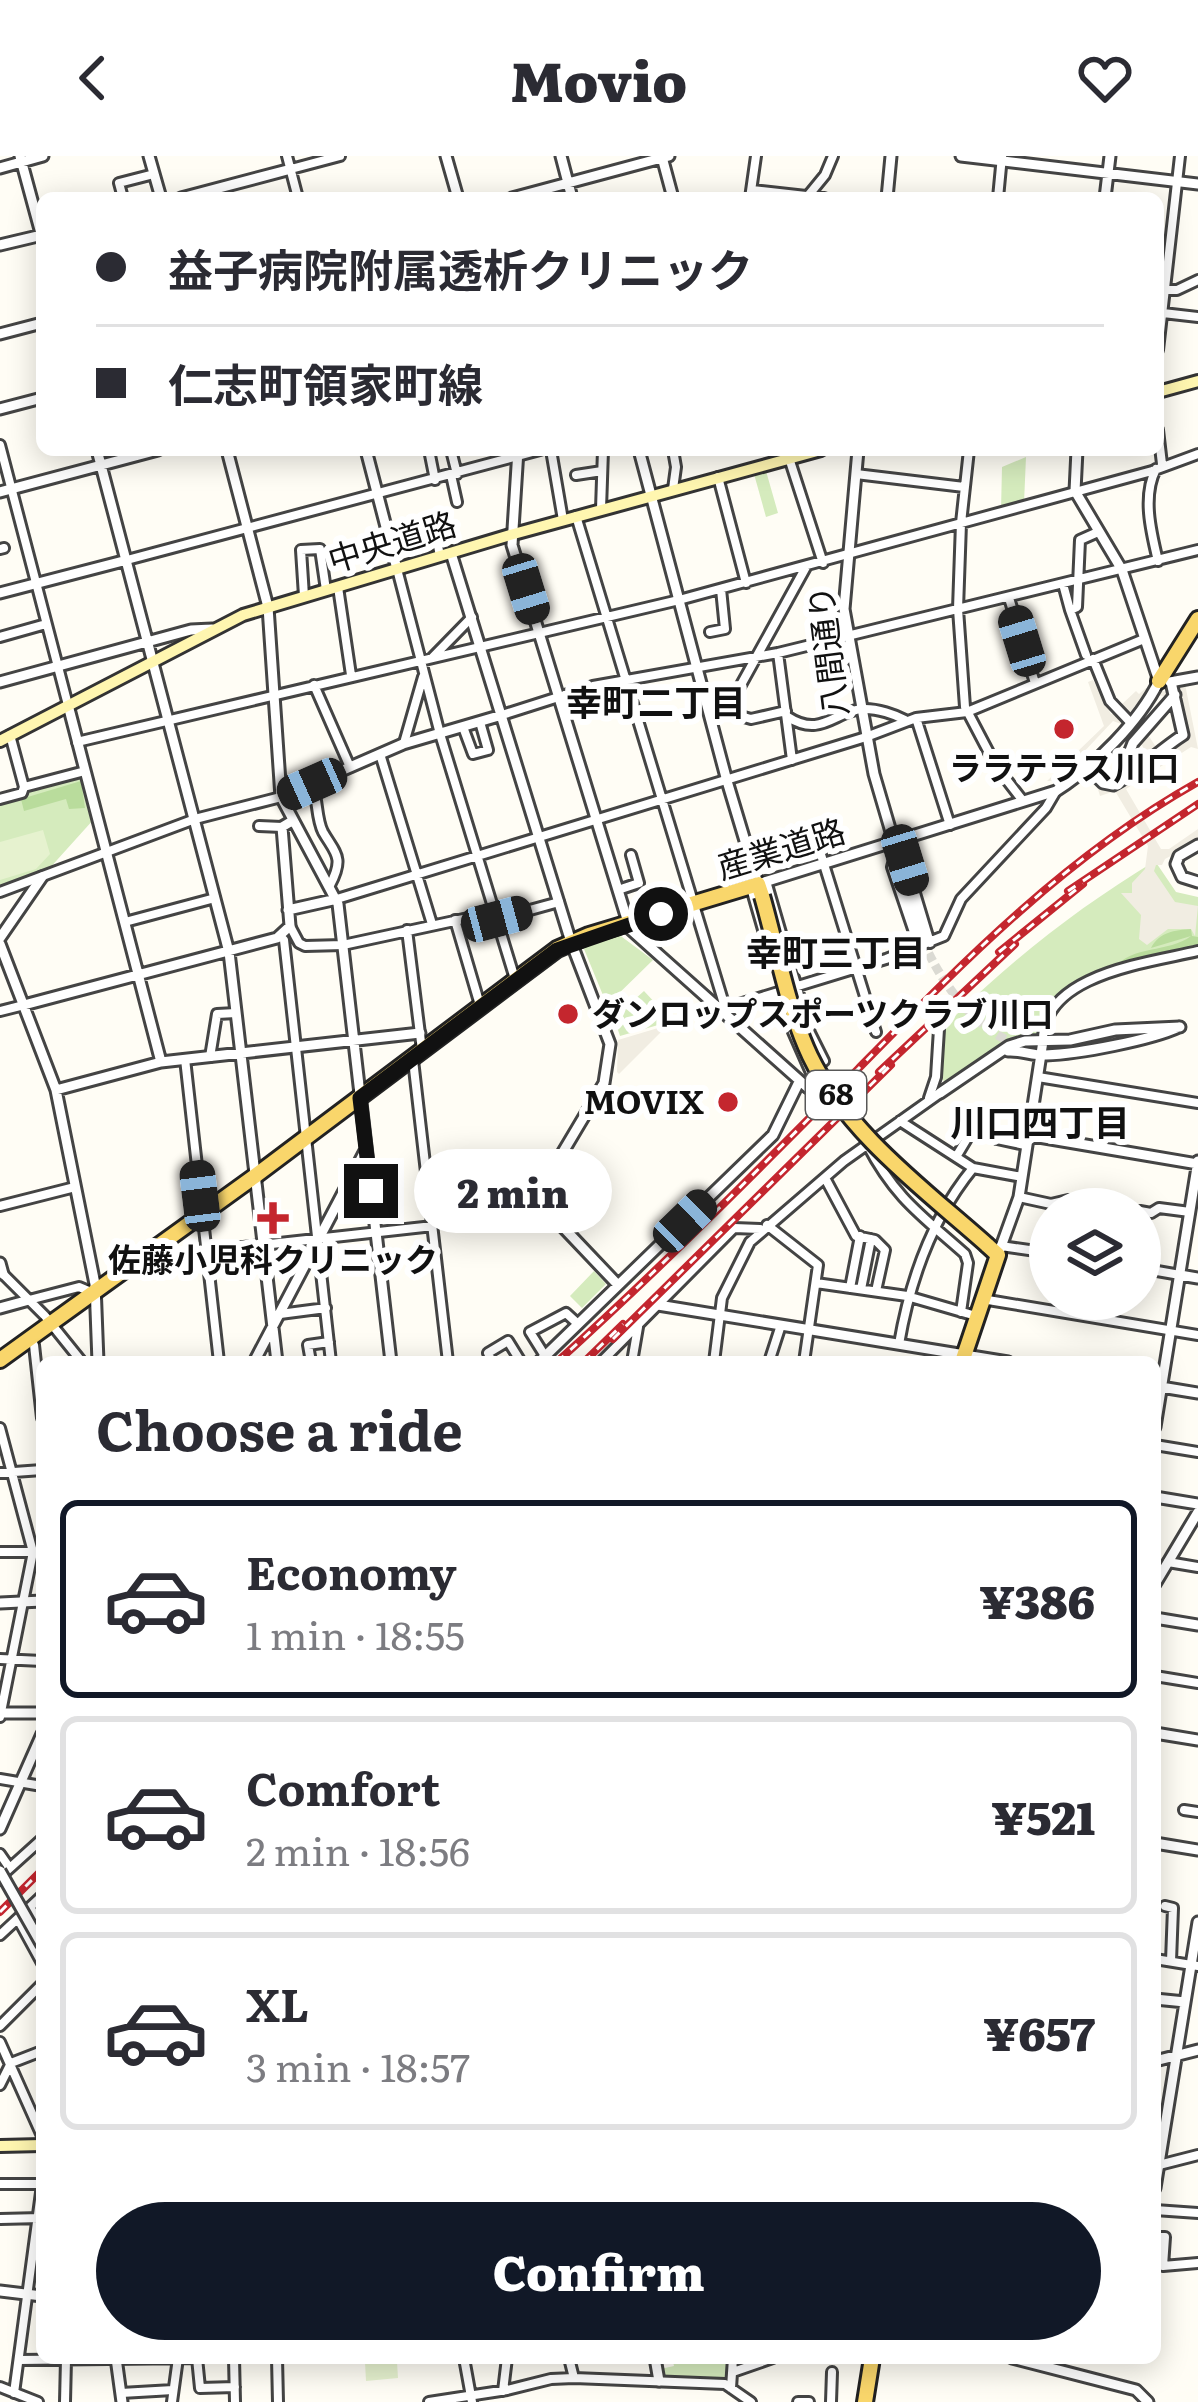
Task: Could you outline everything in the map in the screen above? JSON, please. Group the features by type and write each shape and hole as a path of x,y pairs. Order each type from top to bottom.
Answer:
{"main road":[{"path":"1164,390 1198,381"},
{"name":"中央道路","path":"5,738 212,629 268,607 797,456"},
{"path":"1165,682 1198,619"},
{"name":"産業道路","path":"0,1360 255,1176 515,979 572,942 759,887"},
{"name":"68","path":"759,887 800,1029 823,1077 874,1144 996,1248"},
{"path":"962,1356 968,1314 982,1299 996,1248"},
{"path":"0,2146 36,2145"},
{"path":"865,2402 871,2364"}],"street":[{"path":"0,169 43,156"},
{"path":"149,156 158,192"},
{"path":"287,156 297,192"},
{"path":"205,192 340,156"},
{"path":"446,156 456,192"},
{"path":"561,156 570,192"},
{"path":"751,192 756,156"},
{"path":"811,192 833,156"},
{"path":"888,192 891,156"},
{"path":"961,156 1198,184"},
{"path":"1106,192 1110,156"},
{"path":"1164,276 1180,156"},
{"path":"534,192 664,157 672,192"},
{"path":"999,192 1002,158"},
{"path":"21,159 36,213"},
{"path":"121,192 119,184 154,174"},
{"path":"0,245 36,236"},
{"path":"1164,289 1198,280"},
{"path":"1164,314 1198,317"},
{"path":"0,334 36,325"},
{"path":"0,409 36,400"},
{"path":"0,445 6,490 36,584 161,1062"},
{"path":"77,742 746,583 1198,454"},
{"path":"99,456 229,952 276,1356"},
{"path":"6,490 135,456"},
{"path":"229,456 268,607 281,797 287,824 288,910 298,943 343,945 455,920 497,919 559,902"},
{"path":"368,456 425,661 403,744"},
{"path":"430,456 435,480"},
{"path":"452,456 457,502"},
{"path":"0,593 512,456"},
{"path":"518,456 510,535 628,924 804,1085"},
{"path":"553,456 569,518 608,617 723,1009"},
{"path":"602,509 603,456"},
{"path":"640,456 759,887 810,1034 824,1061 809,1072"},
{"path":"674,456 674,489"},
{"name":"八間通り","path":"858,456 843,600 848,637 866,737 924,943"},
{"path":"968,456 958,609 967,712 996,766 1024,802"},
{"path":"1077,456 1076,491 1122,570 1144,639 1175,695 1183,735 1118,782 1106,785 1087,767"},
{"path":"1158,561 1149,523 1150,481 1159,456"},
{"path":"789,458 823,562"},
{"path":"576,475 602,471"},
{"path":"856,474 964,487"},
{"path":"718,477 746,583"},
{"path":"445,517 434,520 472,617 538,838 610,1044 604,1083 557,1162 550,1196 562,1226 618,1285"},
{"path":"1070,610 1077,607 1080,540 1099,532"},
{"path":"304,596 301,550 320,549 351,675"},
{"path":"0,892 195,819 281,797 403,744 559,697 848,637 1198,550"},
{"path":"726,712 806,567"},
{"path":"1063,584 1110,701 1130,722"},
{"path":"710,632 724,629 721,589"},
{"path":"1009,598 1035,683"},
{"path":"425,661 472,617"},
{"path":"0,637 46,624"},
{"path":"0,682 212,629"},
{"path":"288,910 727,781 911,720 967,712 1090,657 1144,639"},
{"path":"778,653 792,760"},
{"path":"424,676 515,979"},
{"path":"1165,682 1198,676"},
{"name":"産業道路","path":"759,887 825,864 895,848 1056,791 1087,767 1165,682"},
{"path":"314,685 350,767"},
{"path":"1118,782 1133,743 1175,695"},
{"path":"710,716 787,714 803,726 823,724 862,709 911,720 950,825"},
{"path":"464,727 473,754 488,750 480,722"},
{"path":"0,800 24,788 5,738"},
{"path":"380,754 432,924"},
{"path":"24,788 85,771"},
{"path":"312,784 322,830 334,841 337,853 330,885"},
{"path":"723,1009 944,936 961,899 1046,808 1056,791"},
{"path":"287,824 337,899 390,1356"},
{"path":"259,826 287,824"},
{"path":"818,845 875,1032"},
{"path":"1198,845 1179,856 1176,864 1182,877 1198,882"},
{"path":"618,890 639,883 631,854"},
{"path":"614,877 635,870"},
{"path":"43,878 0,940 18,1007 56,1090 93,1293 98,1356"},
{"path":"545,1356 773,1135 804,1085 815,1082 781,991 759,887"},
{"path":"125,922 215,898"},
{"path":"455,920 481,1005"},
{"path":"0,1011 229,952 280,936 290,926"},
{"path":"407,930 447,1356"},
{"path":"280,936 297,1046 330,1356"},
{"path":"1029,1251 996,1248 1019,1197 1045,1018 1078,984 1198,951"},
{"path":"210,1057 217,1014 236,1013"},
{"path":"1056,1048 1198,1025"},
{"path":"716,1356 726,1287 750,1242 867,1144 928,1100 1025,1041 1180,1027"},
{"path":"998,1054 1012,1049 1042,1056 1159,1036 1180,1027"},
{"path":"928,1100 936,1077 939,1029"},
{"path":"56,1090 161,1062 420,1033"},
{"path":"184,1059 218,1356"},
{"path":"1038,1077 1198,1103"},
{"path":"900,1121 973,1168 1022,1177"},
{"path":"956,1157 974,1127 1026,1140 1198,1163 1192,1218 1161,1373"},
{"path":"816,1283 908,1297 968,1314 965,1254 904,1202 867,1144"},
{"path":"257,1356 366,1149"},
{"path":"899,1344 908,1297 945,1202 973,1168"},
{"path":"825,1178 856,1236 871,1239 885,1250 876,1291"},
{"path":"0,1206 75,1187"},
{"path":"1019,1197 1029,1199"},
{"path":"1161,1209 1192,1218"},
{"path":"208,1251 433,1226"},
{"path":"607,1356 734,1228 764,1227 818,1265 805,1356"},
{"path":"855,1288 860,1236"},
{"path":"855,1288 871,1239"},
{"path":"1,1269 77,1356"},
{"path":"1161,1272 1198,1277"},
{"path":"0,1307 79,1287 93,1293"},
{"path":"982,1299 1198,1335"},
{"path":"658,1305 953,1356"},
{"path":"280,1314 326,1308"},
{"path":"541,1356 530,1332 566,1313 578,1324"},
{"path":"771,1356 781,1325"},
{"path":"633,1356 638,1326"},
{"path":"29,1338 36,1363"},
{"path":"489,1356 508,1341 517,1356"},
{"path":"310,1356 308,1345 329,1342"},
{"path":"1161,1387 1198,1393"},
{"path":"0,1428 36,1549"},
{"path":"1161,1446 1198,1452"},
{"path":"0,1473 36,1470"},
{"path":"1161,1499 1198,1508 1161,1574"},
{"path":"0,1552 36,1552"},
{"path":"36,1556 0,1714 36,1713"},
{"path":"1161,1561 1198,1567"},
{"path":"0,1603 36,1601"},
{"path":"1161,1619 1198,1625"},
{"path":"0,1659 36,1661"},
{"path":"1161,1677 1198,1683"},
{"path":"1161,1734 1198,1740"},
{"path":"0,1829 36,1748"},
{"path":"0,1779 36,1785"},
{"path":"1184,1810 1198,1812"},
{"path":"3,1872 36,1844"},
{"path":"1161,1844 1198,1848"},
{"path":"0,1854 3,1872 36,1934"},
{"path":"0,1936 36,1902"},
{"path":"1165,1906 1173,1908 1171,1961"},
{"path":"31,1907 36,1916"},
{"path":"18,1919 36,1952"},
{"path":"1161,2144 1195,1965 1198,1922"},
{"path":"1161,1960 1195,1965"},
{"path":"0,2026 36,1990"},
{"path":"1161,2000 1185,2002"},
{"path":"0,2042 36,2122"},
{"path":"1161,2060 1198,2050"},
{"path":"0,2085 11,2063 36,2053"},
{"path":"1161,2165 1198,2155"},
{"path":"0,2184 36,2184"},
{"path":"1161,2210 1198,2213"},
{"path":"0,2219 36,2218"},
{"path":"1161,2237 1165,2237 1163,2266 1198,2263"},
{"path":"14,2393 36,2244"},
{"path":"0,2291 36,2296"},
{"path":"19,2360 36,2360"},
{"path":"65,2402 66,2364"},
{"path":"117,2364 121,2397 172,2390"},
{"path":"172,2402 176,2364"},
{"path":"198,2364 200,2388 235,2386"},
{"path":"234,2364 235,2402"},
{"path":"277,2364 278,2402"},
{"path":"465,2364 471,2398"},
{"path":"503,2391 506,2364"},
{"path":"570,2364 574,2378"},
{"path":"656,2364 659,2381"},
{"path":"731,2388 733,2364"},
{"path":"734,2372 756,2364"},
{"path":"1035,2364 1136,2390 1148,2402"},
{"path":"831,2402 832,2372"},
{"path":"429,2402 574,2378 725,2384 751,2402"},
{"path":"0,2387 38,2402"},
{"path":"798,2402 809,2402"}],"green space":[{"path":"1026,457 1024,503 1001,510 1002,467"},
{"path":"766,471 778,513 766,517 754,474"},
{"path":"80,775 94,819 48,870 0,887 0,802"},
{"path":"81,781 85,808 69,809 66,799 24,811 21,799"},
{"path":"43,830 50,854 36,869 0,880 0,842"},
{"path":"1155,861 1176,892 1198,897 1198,948 1075,981 1053,1000 1038,1035 1015,1040 947,1083 940,1078 942,1029 1043,938"},
{"path":"1191,929 1192,936 1198,937 1198,948 1115,968 1131,956 1191,936 1151,948 1163,935"},
{"path":"618,934 653,960 607,1005 584,949 587,943"},
{"path":"644,991 672,1021 620,1036 614,1018"},
{"path":"594,1271 606,1284 582,1308 570,1296"},
{"path":"365,2364 397,2364 398,2378 366,2381"},
{"path":"731,2364 732,2380 662,2379 660,2369"}],"shaded area":[{"path":"1093,680 1111,714 1120,713 1120,706 1136,691 1174,693 1178,685 1185,684 1198,749 1191,747 1126,789 1161,849 1169,849 1198,829 1198,841 1156,865 1154,871 1175,902 1198,906 1195,936 1191,929 1168,929 1147,945 1139,939 1141,915 1121,893 1132,893 1132,883 1145,869 1148,846 1115,791 1100,796 1097,786 1067,770 1056,781 1047,781 1104,726 1088,682","holes":["1146,694 1181,698 1189,731 1186,740 1167,751 1156,747 1135,715 1134,707","1113,721 1132,728 1147,754 1127,773 1109,780 1082,766 1080,756"]},
{"path":"668,1025 619,1074 617,1072 618,1040"}],"tunnel":[{"path":"923,941 947,984 981,1023 1014,1043 1056,1048"}],"railway":[{"path":"563,1356 1018,913 1104,843 1198,782"},
{"path":"1068,891 1198,804"},
{"path":"999,952 1083,884"},
{"path":"879,1072 1015,944"},
{"path":"613,1339 891,1065"},
{"path":"590,1356 623,1324"},
{"path":"0,1912 36,1876"}],"place":[{"name":"ララテラス川口","path":"1064,729"},
{"name":"ダンロップスポーツクラブ川口","path":"568,1014"},
{"name":"MOVIX","path":"728,1102"},
{"name":"佐藤小児科クリニック","path":"273,1218"}],"district":[{"name":"幸町二丁目","path":"656,703"},
{"name":"幸町三丁目","path":"836,953"},
{"name":"川口四丁目","path":"1040,1123"}],"route":[{"path":"371,1191 360,1098 557,950 589,935 661,914"}]}
